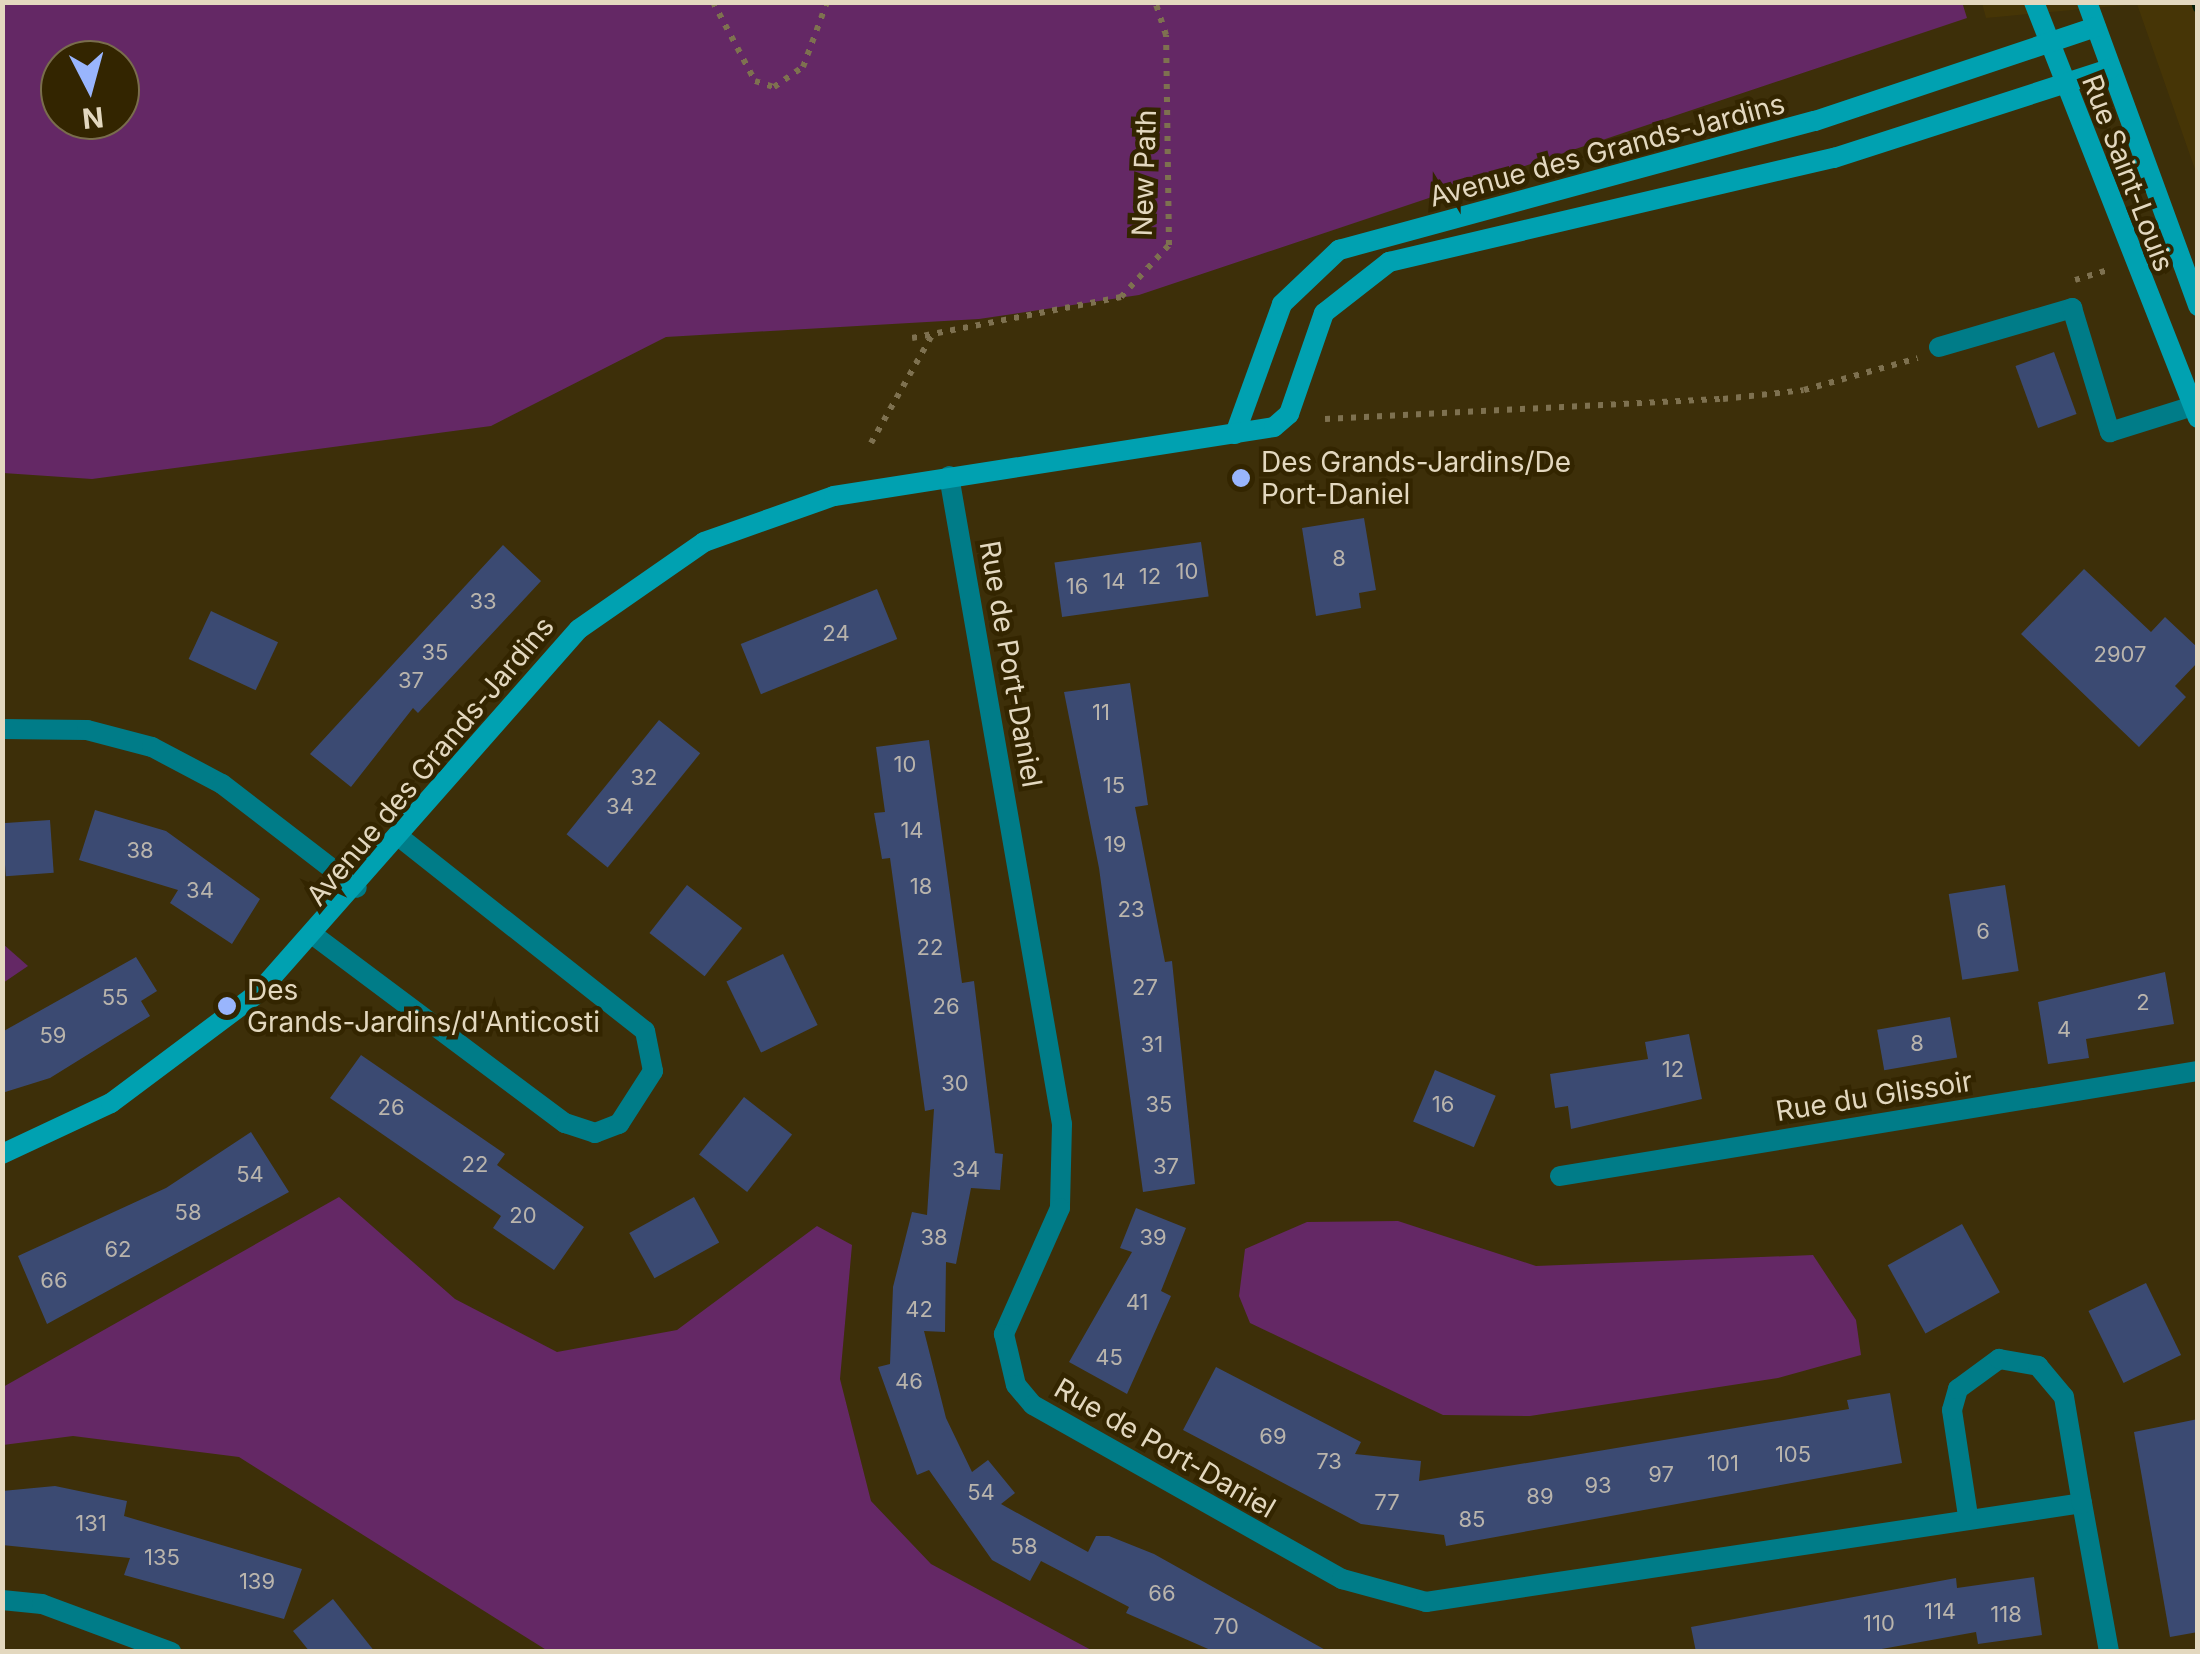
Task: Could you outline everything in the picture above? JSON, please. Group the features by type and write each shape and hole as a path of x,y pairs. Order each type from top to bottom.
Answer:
{"street":[{"name":"Rue Saint-Louis","path":"2034,2 2195,412"},
{"name":"Rue Saint-Louis","path":"2088,2 2198,306"},
{"name":"Avenue des Grands-Jardins","path":"1235,434 1282,304 1339,250 1567,194 2096,27"},
{"name":"Avenue des Grands-Jardins","path":"2,1154 163,1069 316,937 578,629 670,561 782,512 949,476 1235,434 1284,421 1324,313 1388,262 1834,158 2110,68"},
{"path":"1940,348 2072,308 2110,432 2195,412"},
{"name":"Rue de Port-Daniel","path":"949,476 1062,1124 1060,1208 1004,1334 1016,1385 1032,1405 1342,1579 1399,1600 1450,1600 1968,1516 2082,1503"},
{"path":"2,728 86,730 152,747 222,784 357,888"},
{"path":"316,937 565,1123 595,1133 619,1124 653,1071 645,1031 399,837"},
{"name":"Rue du Glissoir","path":"1560,1176 2198,1071"},
{"path":"1968,1516 1952,1410 1958,1389 1999,1359 2038,1366 2064,1397 2109,1652"},
{"path":"2,1600 42,1604 171,1652"}],"path":[{"path":"713,2 755,82 774,87 803,67 827,2"},
{"name":"New Path","path":"912,338 1121,297 1169,245 1166,35 1154,2"},
{"path":"2056,286 2107,270"},
{"path":"871,443 933,334"},
{"path":"1325,420 1804,390 1940,348"}],"shaded area":[{"path":"1962,2 1967,18 1139,295 979,319 666,337 491,426 92,479 3,473 3,3"},
{"path":"1982,3 2197,3 2197,175 2137,4 1986,18"},
{"path":"3,944 28,966 2,983"},
{"path":"339,1197 455,1299 557,1352 677,1330 817,1226 852,1245 840,1379 871,1501 931,1564 1093,1651 548,1651 239,1457 73,1436 3,1445 3,1387"},
{"path":"1398,1221 1536,1266 1813,1255 1856,1320 1861,1355 1778,1378 1530,1416 1443,1415 1250,1323 1239,1296 1245,1249 1307,1222"}],"building":[{"path":"2054,352 2077,414 2038,428 2015,366"},
{"path":"1364,518 1376,590 1359,593 1361,608 1316,616 1302,528"},
{"path":"1201,542 1209,596 1062,617 1054,563"},
{"path":"503,545 541,581 418,713 413,708 351,787 310,754"},
{"path":"2084,569 2151,632 2165,617 2198,648 2198,662 2175,686 2186,697 2139,747 2021,634"},
{"path":"877,589 897,639 761,694 741,644"},
{"path":"211,611 278,642 256,690 189,659"},
{"path":"1130,683 1148,805 1135,807 1165,962 1172,961 1195,1184 1143,1192 1099,868 1064,692"},
{"path":"659,720 700,753 608,868 566,834"},
{"path":"929,740 962,983 974,981 995,1153 1003,1154 1000,1190 971,1188 956,1264 946,1262 945,1332 924,1331 946,1418 972,1472 988,1460 1015,1493 1001,1504 1088,1552 1096,1536 1109,1536 1154,1554 1329,1652 1215,1652 1126,1613 1129,1607 1041,1561 1030,1581 992,1560 929,1470 917,1475 878,1367 890,1364 893,1287 912,1212 927,1215 934,1109 925,1111 890,858 882,859 874,813 885,812 876,747"},
{"path":"95,810 166,831 260,899 232,944 170,903 178,890 79,860"},
{"path":"50,820 54,873 6,876 2,823"},
{"path":"687,885 742,928 705,976 649,933"},
{"path":"2005,885 2019,971 1962,980 1949,894"},
{"path":"783,954 818,1025 761,1053 726,982"},
{"path":"136,957 157,991 141,1001 150,1016 50,1078 2,1093 2,1032"},
{"path":"2165,972 2174,1024 2086,1039 2089,1058 2048,1064 2038,1002"},
{"path":"1950,1017 1957,1057 1884,1070 1877,1030"},
{"path":"1689,1034 1702,1099 1571,1129 1568,1106 1555,1108 1550,1074 1648,1059 1645,1042"},
{"path":"361,1055 505,1154 497,1165 584,1227 554,1270 493,1228 501,1216 330,1098"},
{"path":"1435,1070 1496,1096 1474,1147 1413,1122"},
{"path":"744,1097 792,1135 747,1192 699,1155"},
{"path":"251,1132 289,1192 47,1324 18,1256 166,1188"},
{"path":"694,1197 719,1242 654,1278 629,1233"},
{"path":"1136,1208 1186,1228 1161,1291 1171,1296 1127,1394 1069,1362 1132,1252 1120,1248"},
{"path":"1962,1224 2000,1292 1925,1333 1888,1265"},
{"path":"2146,1283 2181,1355 2124,1383 2088,1311"},
{"path":"1216,1367 1361,1442 1355,1454 1421,1461 1419,1481 1849,1409 1847,1400 1890,1393 1902,1463 1446,1546 1444,1535 1361,1524 1183,1430"},
{"path":"2198,1419 2198,1632 2170,1637 2134,1432"},
{"path":"55,1486 127,1501 124,1516 302,1569 284,1619 124,1575 130,1558 2,1545 2,1491"},
{"path":"2034,1577 2042,1635 1978,1644 1976,1632 1865,1652 1696,1652 1691,1627 1956,1578 1957,1588"},
{"path":"333,1599 375,1652 310,1652 293,1631"}],"waterway":[{"path":"2196,2 2198,8"}],"place":[{"name":"Des Grands-Jardins/De Port-Daniel","path":"1241,478"},
{"name":"Des Grands-Jardins/d'Anticosti","path":"227,1006"}]}
